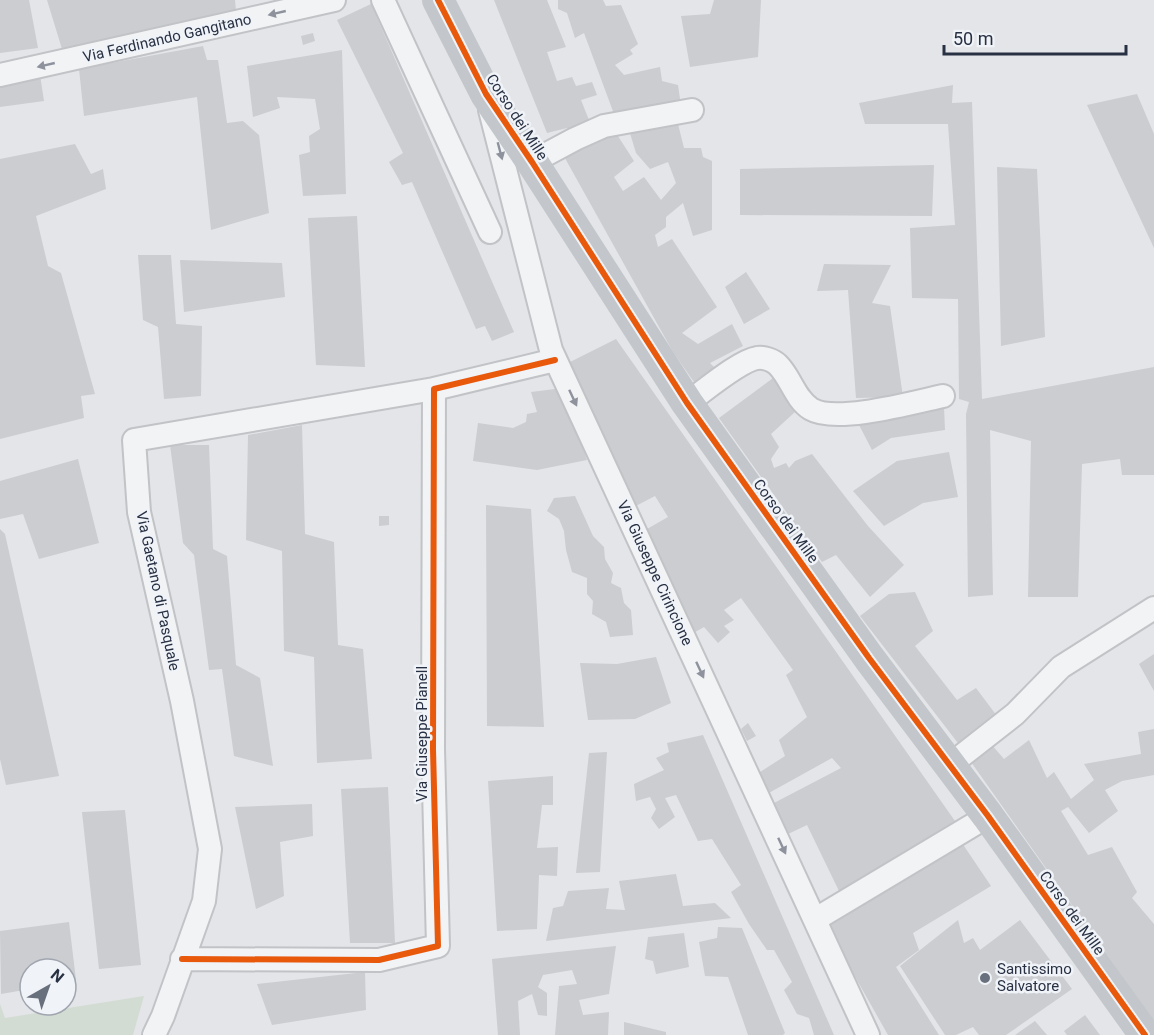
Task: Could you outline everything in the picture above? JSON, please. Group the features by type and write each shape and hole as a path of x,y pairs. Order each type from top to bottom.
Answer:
{"street":[{"name":"Via Ferdinando Gangitano","path":"0,75 334,0"},
{"path":"383,0 490,232"},
{"name":"Corso dei Mille","path":"438,0 486,94 687,403 869,658 988,816 1145,1035"},
{"name":"Via Giuseppe Cirincione","path":"486,94 555,360 868,1035"},
{"path":"532,162 604,126 692,110"},
{"path":"687,403 754,358 764,358 777,365 797,396 812,410 831,414 864,413 943,396"},
{"path":"434,389 555,360"},
{"name":"Via Giuseppe Pianell","path":"182,959 379,960 438,946 433,749 434,389"},
{"name":"Via Gaetano di Pasquale","path":"154,1035 164,1016 204,901 210,849 182,701 140,512 134,440 434,389"},
{"path":"950,765 1016,714 1061,667 1154,608"},
{"path":"816,919 988,816"}],"shaded area":[{"path":"144,996 133,1035 0,1035 0,1004 5,1018 18,1016 78,1017 78,1006"}],"building":[{"path":"0,0 29,0 38,48 0,53"},
{"path":"47,0 235,0 236,11 62,49"},
{"path":"494,0 547,0 566,47 547,52 557,81 572,77 576,86 592,82 597,95 581,100 591,125 573,132 567,128 547,133"},
{"path":"558,0 603,0 606,6 621,5 638,44 630,50 633,54 615,65 624,75 660,67 662,81 678,85 681,106 614,114 584,33 575,38 567,13 558,9"},
{"path":"714,0 761,0 758,57 690,67 681,16 710,14"},
{"path":"371,4 514,332 492,341 485,326 476,329 412,182 402,185 389,162 403,153 337,20"},
{"path":"313,33 315,41 303,45 301,36"},
{"path":"203,46 207,60 218,60 227,123 243,121 259,135 269,213 211,230 197,97 84,116 79,69"},
{"path":"342,50 346,194 303,196 299,155 310,152 309,136 320,129 315,99 277,97 280,108 253,117 247,66"},
{"path":"40,75 44,101 0,107 0,82"},
{"path":"953,85 952,103 972,102 982,399 1154,367 1154,475 1122,475 1120,459 1082,464 1078,597 1028,597 1031,441 990,430 993,595 968,597 966,414 969,402 959,399 958,299 912,298 910,228 955,225 948,124 865,124 859,103"},
{"path":"1137,94 1154,134 1154,248 1087,105"},
{"path":"678,124 684,148 701,148 703,157 712,161 712,230 693,236 683,203 666,217 666,227 655,235 658,247 672,239 717,307 682,333 698,344 732,324 743,346 710,363 718,371 694,382 673,352 561,151 614,130 634,161 614,177 623,191 644,177 661,200 676,183 668,162 650,169 636,153 629,130"},
{"path":"75,144 91,174 103,169 106,189 36,216 48,266 61,273 95,394 81,396 84,418 0,439 0,159"},
{"path":"934,165 932,216 740,215 740,169"},
{"path":"997,167 1037,169 1045,337 1001,346"},
{"path":"357,216 365,367 316,365 308,218"},
{"path":"138,255 171,255 176,324 202,326 201,396 164,399 158,327 143,320"},
{"path":"180,260 282,263 285,297 184,312"},
{"path":"824,264 891,265 872,303 890,306 903,397 856,398 848,290 817,291"},
{"path":"746,272 770,309 744,324 725,287"},
{"path":"616,339 955,821 839,891 807,825 786,835 774,803 841,768 832,758 767,794 757,774 785,756 779,740 807,717 786,675 793,670 741,598 724,610 734,620 724,626 730,632 718,643 704,627 690,635 647,529 668,517 655,496 632,508 568,363"},
{"path":"773,378 795,412 771,434 779,447 771,459 774,468 786,463 789,468 795,461 812,454 868,526 904,565 870,597 836,555 822,562 719,418"},
{"path":"563,388 587,460 537,470 473,461 478,423 513,428 526,422 527,414 537,412 531,392"},
{"path":"944,407 945,430 891,438 872,450 858,423"},
{"path":"302,425 305,534 334,542 338,645 363,649 372,759 317,763 314,657 284,651 282,551 246,540 248,435"},
{"path":"170,445 209,445 213,549 227,556 236,665 260,678 273,766 234,756 222,669 209,670 194,555 183,543"},
{"path":"949,452 958,497 923,503 884,526 853,491 897,461"},
{"path":"78,459 99,543 39,559 23,514 0,519 0,481"},
{"path":"575,496 593,536 604,547 605,559 613,573 611,583 621,588 624,603 631,610 633,635 610,637 606,622 592,614 593,601 587,594 587,578 572,572 564,531 559,519 547,511 554,498"},
{"path":"486,505 531,509 544,727 487,726"},
{"path":"379,516 389,516 389,525 379,526"},
{"path":"0,529 5,534 59,776 6,785 0,759"},
{"path":"915,592 933,631 915,646 957,700 976,688 997,716 961,747 860,616 889,594"},
{"path":"1154,654 1154,691 1139,664"},
{"path":"656,657 671,703 635,719 588,720 580,663 617,664"},
{"path":"748,723 756,736 747,741 741,729"},
{"path":"1154,729 1154,775 1122,781 1105,790 1118,811 1089,833 1068,807 1061,811 1088,855 1112,847 1137,892 1132,898 1154,924 1154,1021 971,762 991,744 1004,759 1029,740 1047,778 1054,772 1071,799 1094,780 1084,764 1141,754 1138,732"},
{"path":"703,735 834,1035 814,1035 809,1018 797,1014 784,990 792,982 774,950 767,950 749,924 731,892 741,885 712,839 698,841 676,795 665,798 675,817 659,829 651,818 656,809 650,797 636,801 634,784 664,770 656,758 669,752 667,743"},
{"path":"607,752 600,872 576,873 589,753"},
{"path":"553,776 553,805 542,805 537,848 558,847 557,876 539,875 537,929 497,931 488,781"},
{"path":"388,787 395,943 350,943 341,789"},
{"path":"312,804 313,836 280,842 284,896 256,909 235,807"},
{"path":"125,810 141,965 99,969 82,812"},
{"path":"962,843 991,886 913,933 919,950 896,967 939,1035 888,1035 827,927"},
{"path":"676,874 683,906 715,903 731,918 546,941 553,908 563,906 568,891 609,888 606,909 625,910 619,881"},
{"name":"Santissimo Salvatore","path":"958,920 964,943 973,938 980,950 1020,920 1072,989 1006,1035 979,1035 973,1027 956,1035 945,1035 900,966"},
{"path":"69,922 73,957 18,957 18,991 1,994 0,931"},
{"path":"718,927 742,928 785,1033 783,1035 748,1035 728,977 705,976 699,942 717,938"},
{"path":"684,933 689,967 656,974 653,961 645,959 648,937"},
{"path":"616,946 609,994 579,1000 583,1015 609,1012 608,1035 555,1035 559,986 577,984 572,970 543,975 538,987 547,993 547,1016 538,1015 532,994 518,1001 520,1035 498,1035 492,959"},
{"path":"365,972 366,1010 272,1025 257,984"},
{"path":"1085,1015 1100,1035 1067,1035 1064,1031"},
{"path":"1035,1021 1047,1035 1015,1035"},
{"path":"624,1022 666,1032 666,1035 624,1035"}],"cycle path":[{"path":"438,0 486,94 687,403 869,658 988,816 1145,1035"},
{"path":"182,959 379,960 438,946 433,749 434,389 555,360"}],"place":[{"name":"Santissimo Salvatore","path":"985,978"}]}
